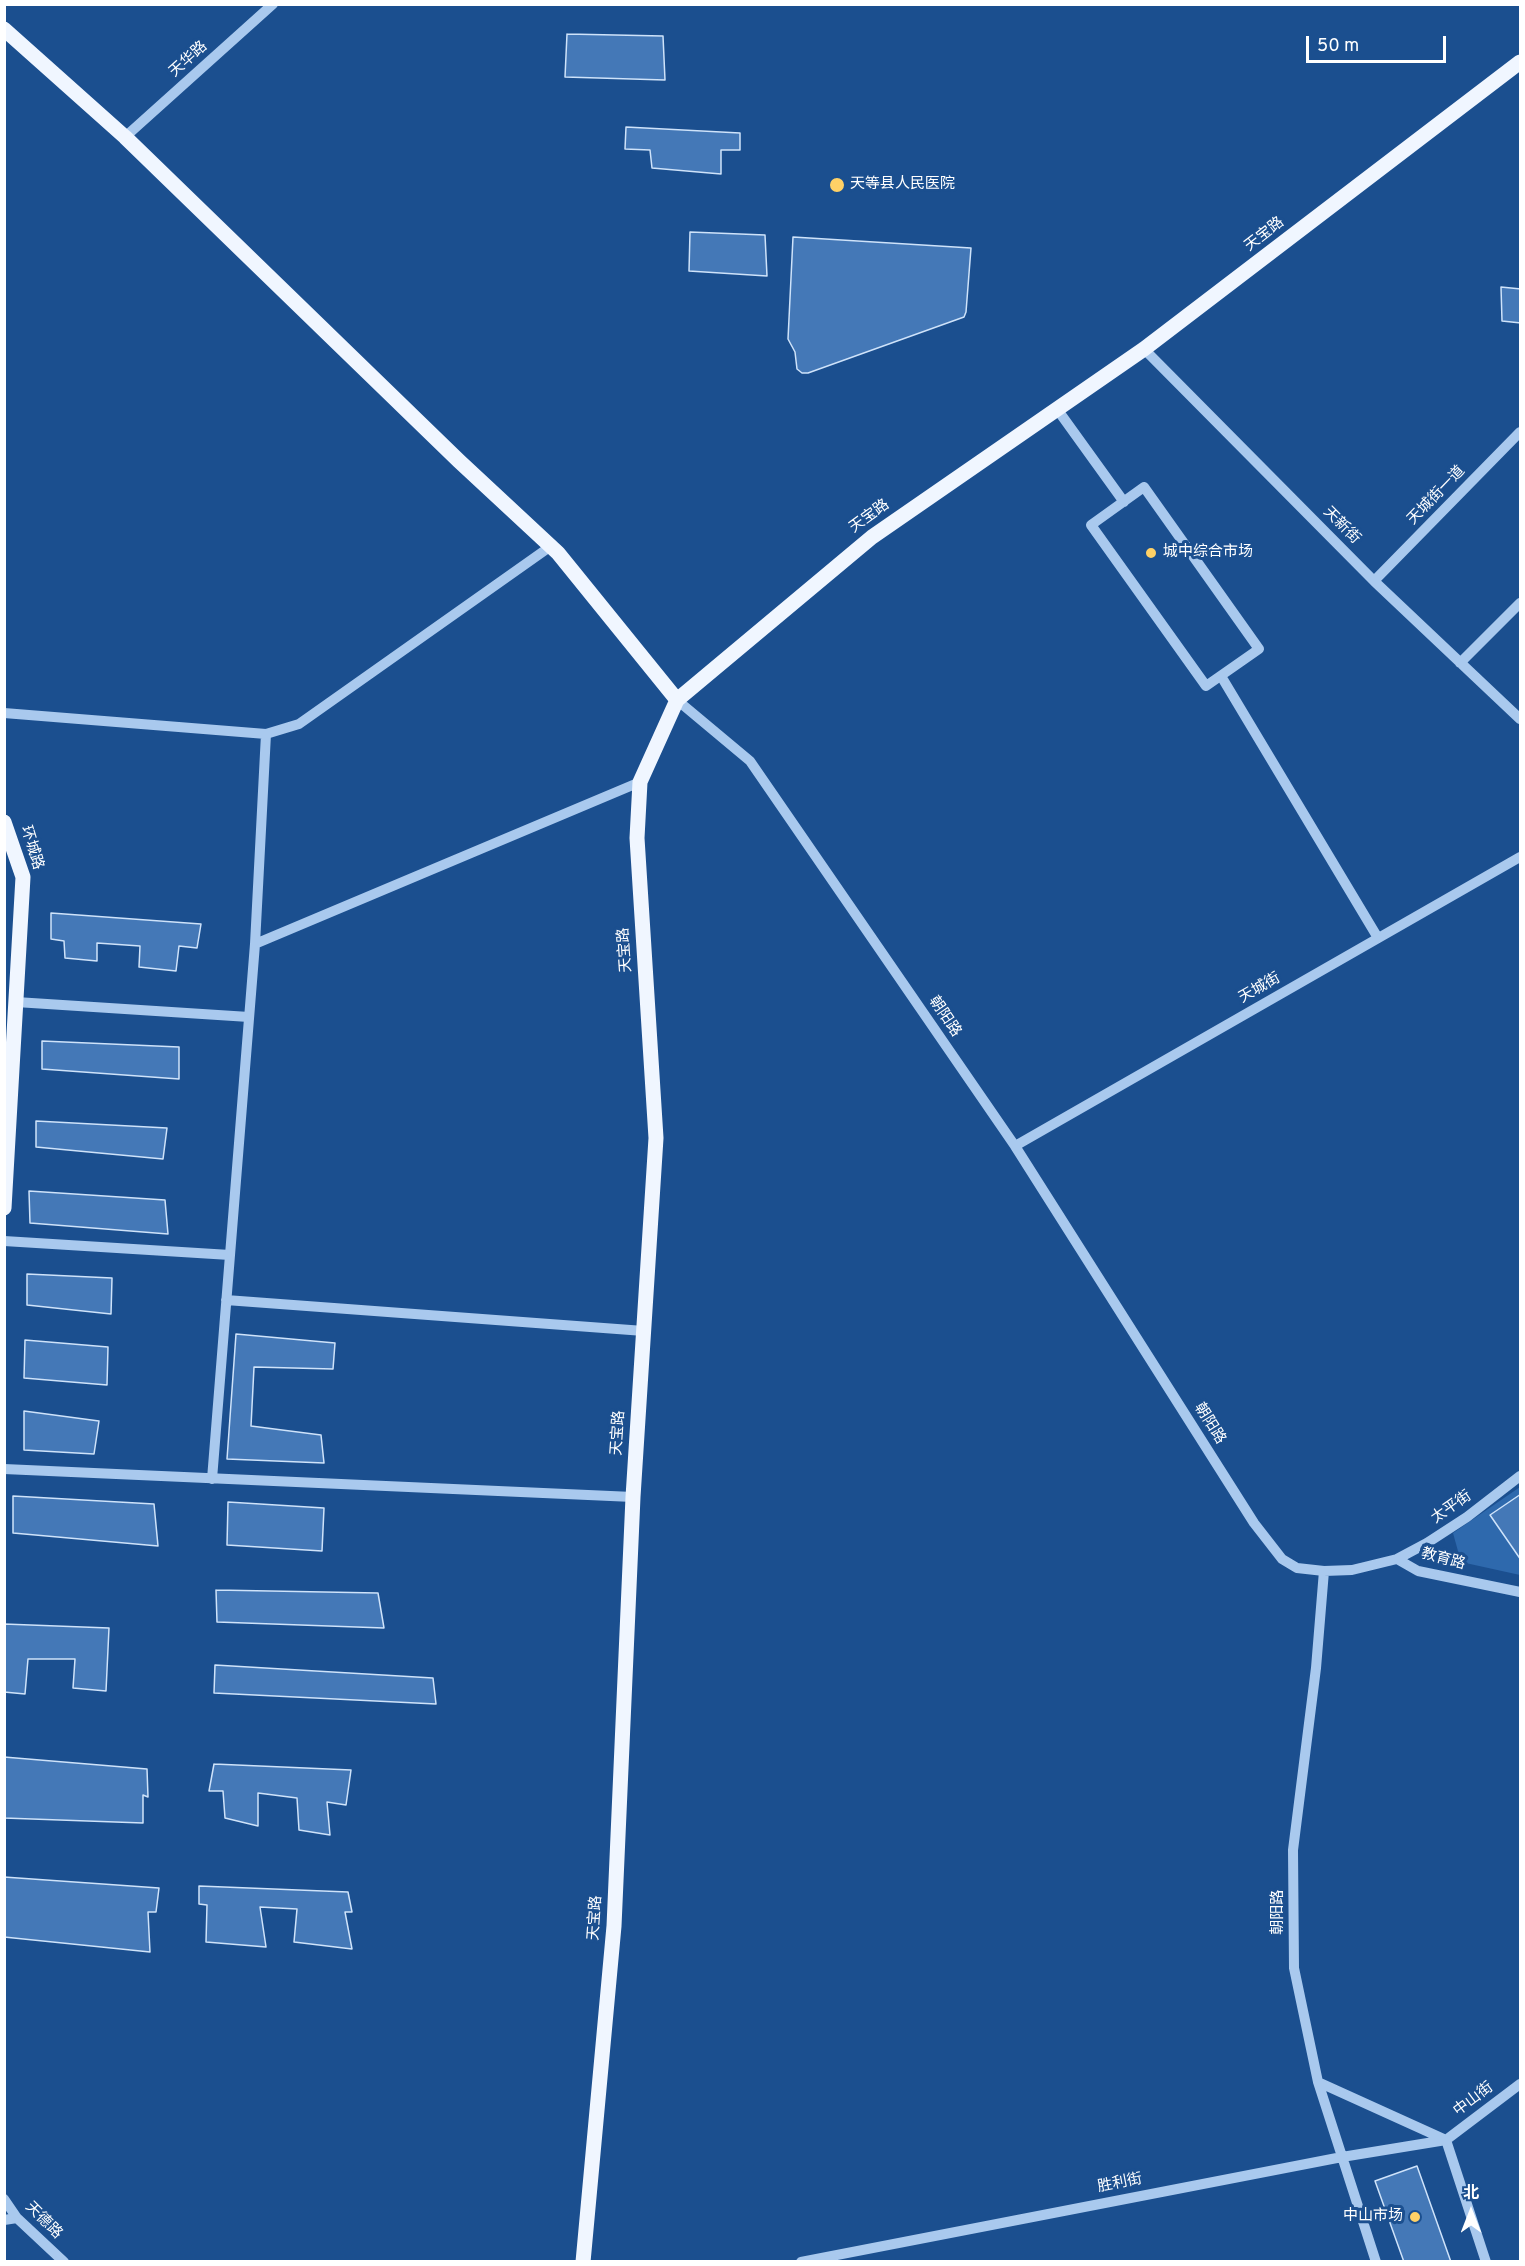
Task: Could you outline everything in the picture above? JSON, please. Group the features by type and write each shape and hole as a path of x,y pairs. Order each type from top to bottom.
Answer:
{"main road":[{"path":"4,29 125,137 459,461 551,546 677,700"},
{"name":"天宝路","path":"583,2262 614,1926 633,1497 656,1138 637,838 640,782 677,700 872,537 1144,349 1521,62"},
{"name":"环城路","path":"4,822 23,877 4,1208"}],"street":[{"name":"天华路","path":"125,137 273,4"},
{"name":"天新街","path":"1144,349 1374,581 1521,719"},
{"path":"1057,409 1124,502"},
{"name":"天城街一道","path":"1374,581 1521,432"},
{"path":"1144,487 1259,649 1206,686 1091,525 1124,502 1144,487"},
{"path":"4,712 266,734 299,724 551,546"},
{"path":"1460,663 1521,603"},
{"path":"1221,676 1378,938"},
{"name":"朝阳路","path":"677,700 750,761 1015,1146 1254,1523 1282,1559 1297,1568 1324,1571 1316,1668 1293,1850 1294,1968 1318,2082 1376,2262"},
{"path":"212,1479 255,944 266,734"},
{"path":"255,944 640,782"},
{"name":"天城街","path":"1015,1146 1521,857"},
{"path":"16,1002 249,1017"},
{"path":"4,1241 230,1255"},
{"path":"226,1300 644,1331"},
{"path":"4,1469 633,1497"},
{"name":"太平街","path":"1397,1559 1467,1518 1521,1476"},
{"name":"教育路","path":"1324,1571 1353,1570 1397,1559 1418,1571 1521,1592"},
{"path":"1318,2082 1446,2140 1486,2262"},
{"name":"中山街","path":"1446,2140 1521,2084"},
{"name":"胜利街","path":"801,2262 1342,2157 1446,2140"},
{"name":"天德路","path":"4,2199 17,2218 64,2262"},
{"path":"4,2220 17,2218"}],"shaded area":[{"path":"1520,1487 1520,1575 1461,1562 1453,1533"}],"building":[{"path":"567,34 663,36 665,80 565,77"},
{"path":"626,127 740,133 740,150 721,150 721,174 652,168 650,150 625,149"},
{"path":"690,232 765,235 767,276 689,271"},
{"path":"793,237 971,248 964,317 808,373 802,373 797,369 795,352 788,339"},
{"path":"1501,287 1521,289 1521,323 1502,321"},
{"path":"51,913 201,924 197,948 179,946 176,971 139,967 140,946 97,943 97,961 65,958 64,941 51,939"},
{"path":"42,1041 179,1047 179,1079 42,1069"},
{"path":"36,1121 167,1128 163,1159 36,1147"},
{"path":"29,1191 165,1200 168,1234 30,1223"},
{"path":"27,1274 112,1278 111,1314 27,1305"},
{"path":"236,1334 335,1343 333,1369 254,1367 251,1426 321,1435 324,1463 227,1459"},
{"path":"25,1340 108,1347 107,1385 24,1378"},
{"path":"24,1411 99,1421 94,1454 24,1450"},
{"path":"1521,1494 1521,1560 1490,1515"},
{"path":"13,1496 154,1504 158,1546 13,1533"},
{"path":"228,1502 324,1508 322,1551 227,1545"},
{"path":"216,1590 378,1593 384,1628 217,1622"},
{"path":"4,1624 109,1628 106,1691 73,1688 75,1659 28,1659 25,1694 4,1692"},
{"path":"215,1665 433,1678 436,1704 214,1693"},
{"path":"4,1757 147,1769 148,1797 143,1795 143,1823 4,1818"},
{"path":"214,1764 351,1770 346,1805 327,1802 330,1835 299,1830 297,1798 258,1793 258,1826 225,1818 223,1791 209,1791"},
{"path":"4,1877 159,1888 156,1912 148,1912 150,1952 4,1937"},
{"path":"199,1886 348,1892 352,1912 345,1912 352,1949 294,1942 297,1909 260,1907 266,1947 206,1942 207,1905 199,1904"},
{"path":"1417,2166 1451,2262 1404,2262 1375,2181"}],"place":[{"name":"天等县人民医院","path":"837,185"},
{"name":"城中综合市场","path":"1151,553"},
{"name":"中山市场","path":"1415,2217"}]}
